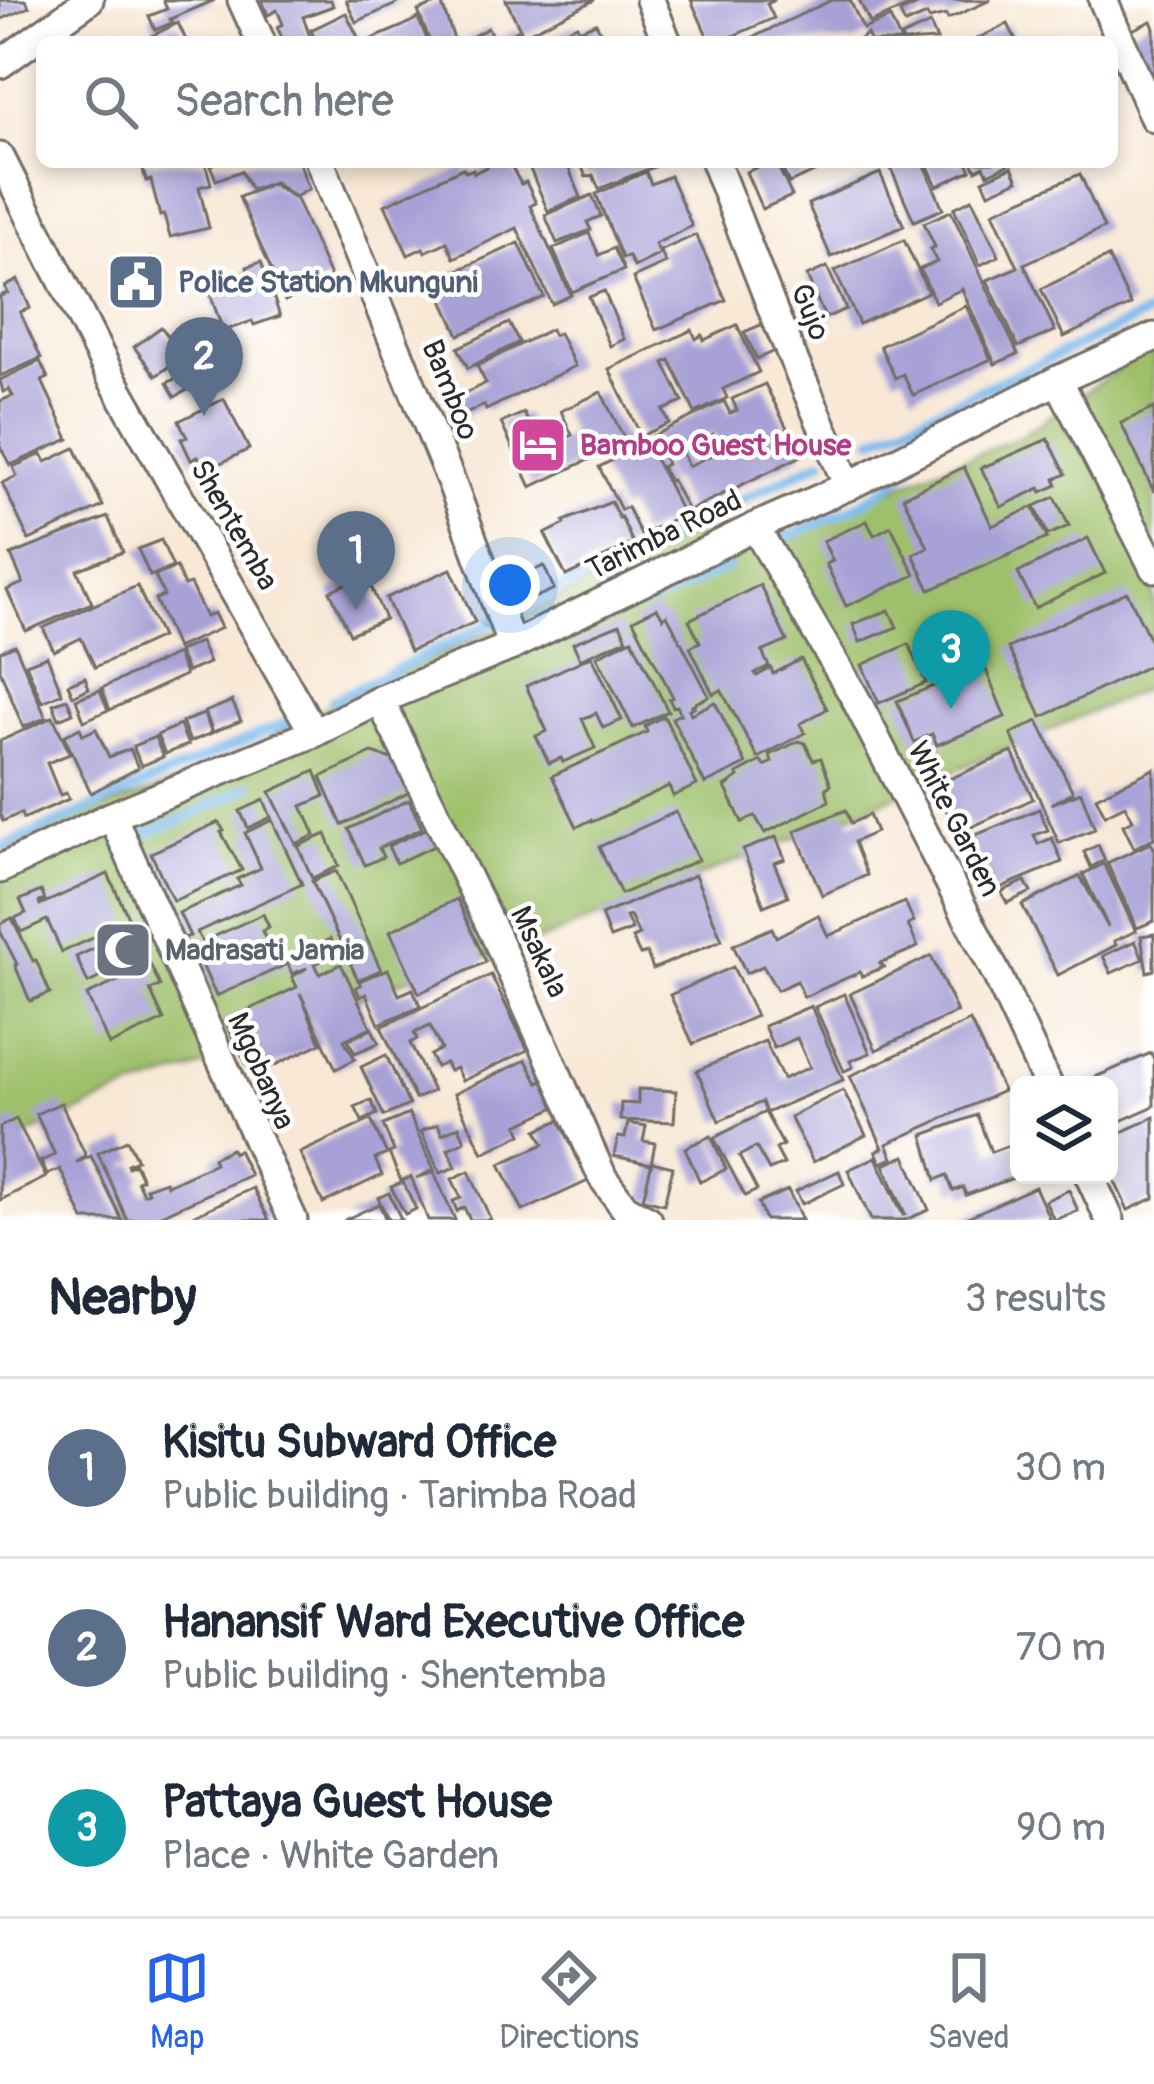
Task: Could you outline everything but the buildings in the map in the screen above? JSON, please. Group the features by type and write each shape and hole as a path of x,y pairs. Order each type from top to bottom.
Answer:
{"street":[{"path":"38,36 86,0"},
{"path":"242,0 258,36"},
{"path":"650,0 665,36"},
{"path":"1102,0 1118,36"},
{"path":"1118,36 1154,118"},
{"path":"0,64 36,37"},
{"name":"Shentemba","path":"0,158 110,375 314,733"},
{"name":"Bamboo","path":"322,168 453,486 512,646"},
{"name":"Gujo","path":"717,168 848,486"},
{"name":"Tarimba Road","path":"0,869 112,816 512,646 1154,337"},
{"path":"1058,380 1154,568"},
{"name":"White Garden","path":"755,527 854,697 1044,1076"},
{"name":"Msakala","path":"380,700 495,935 603,1178 625,1208 648,1220"},
{"name":"Mgobanya","path":"112,816 293,1220"},
{"path":"1093,1184 1110,1220"}],"green space":[{"path":"1154,345 1154,685 832,823 511,952 435,967 351,1002 283,1023 217,1062 119,1094 0,1147 0,857 75,818 186,780 308,716 504,626 681,537 794,531 1018,438"}],"waterway":[{"path":"873,439 1154,311"},
{"path":"332,701 823,460"},
{"path":"782,539 869,499 912,463"},
{"path":"649,604 728,567"},
{"path":"0,848 294,719"},
{"path":"128,842 250,786"}],"place":[{"name":"Police Station Mkunguni","path":"136,282"},
{"name":"Hanansif Ward Executive Office","path":"204,416"},
{"name":"Bamboo Guest House","path":"538,445"},
{"name":"Kisitu Subward Office","path":"356,610"},
{"name":"Pattaya Guest House","path":"951,709"},
{"name":"Madrasati Jamia","path":"123,950"}]}
